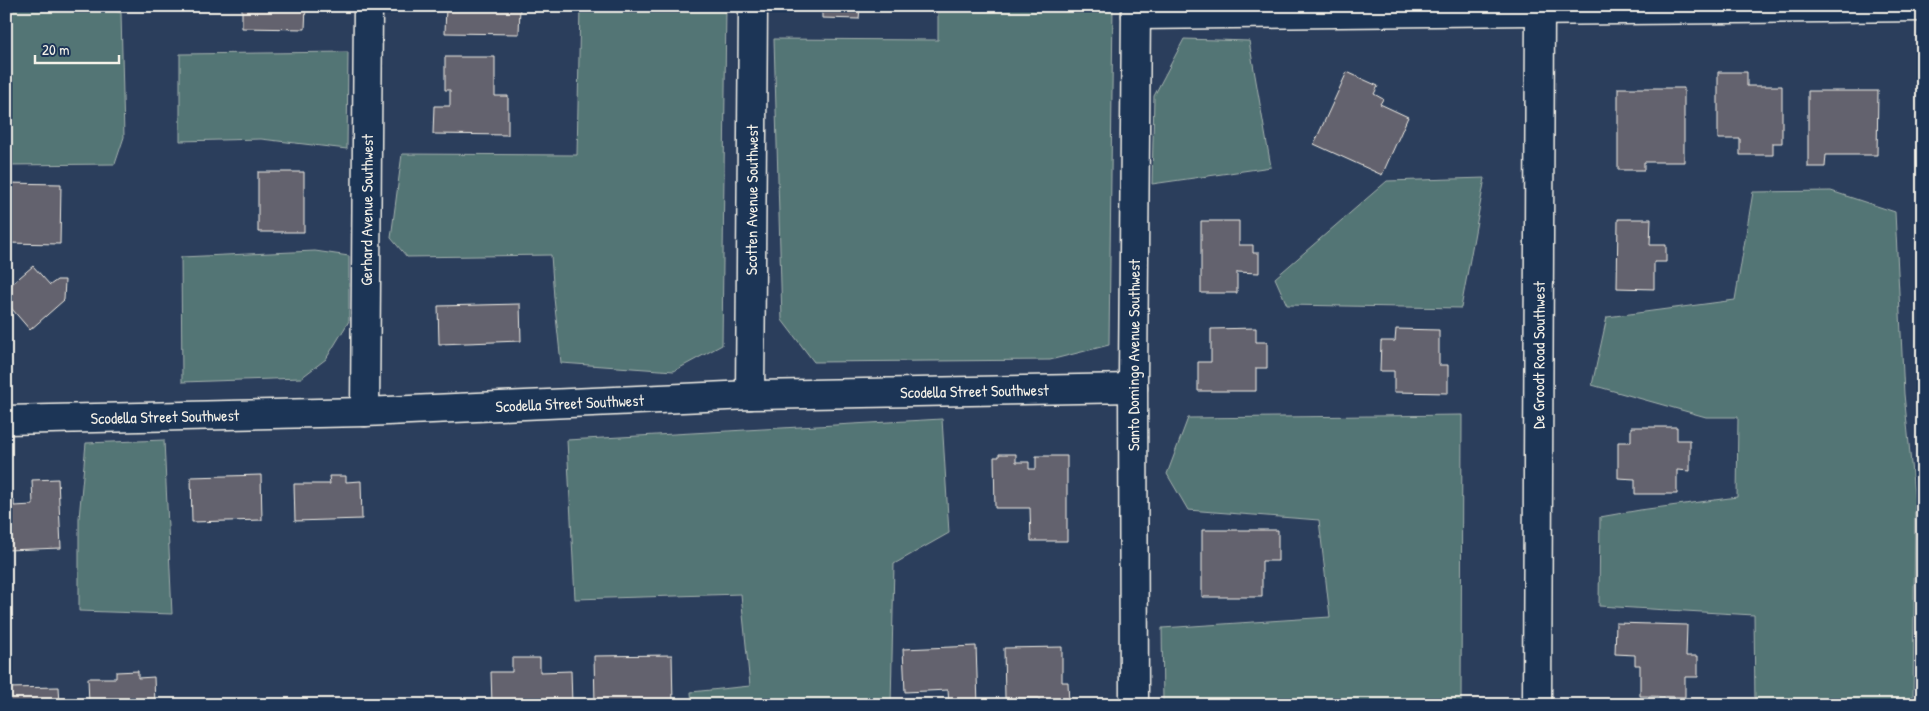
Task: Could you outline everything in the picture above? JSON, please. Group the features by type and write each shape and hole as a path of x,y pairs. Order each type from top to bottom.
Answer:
{"street":[{"name":"Gerhard Avenue Southwest","path":"365,412 368,6"},
{"name":"Scotten Avenue Southwest","path":"750,395 753,6"},
{"path":"1136,11 1923,7"},
{"name":"De Groodt Road Southwest","path":"1537,705 1540,8"},
{"name":"Santo Domingo Avenue Southwest","path":"1134,705 1136,11"},
{"name":"Scodella Street Southwest","path":"6,420 365,412 750,395 1134,388"}],"green space":[{"path":"6,6 98,6 121,13 124,137 115,164 6,165"},
{"path":"580,6 726,6 722,345 674,371 561,363 551,255 407,257 391,238 402,154 577,155"},
{"path":"938,6 1113,6 1109,345 1050,360 814,362 782,320 774,39 938,40"},
{"path":"1184,39 1249,41 1271,167 1152,184 1154,96"},
{"path":"348,52 347,149 261,139 180,141 180,54"},
{"path":"1485,178 1461,308 1287,305 1275,278 1387,181"},
{"path":"1831,191 1895,212 1904,394 1915,504 1913,705 1755,705 1754,615 1599,606 1600,517 1737,497 1738,417 1706,417 1592,385 1607,317 1735,300 1753,192"},
{"path":"315,251 349,256 349,321 326,359 301,378 182,382 181,257"},
{"path":"1462,415 1461,705 1163,705 1162,628 1330,617 1319,520 1188,510 1167,474 1188,418"},
{"path":"942,419 949,533 894,564 891,705 692,705 691,692 750,686 741,594 575,599 567,440"},
{"path":"164,440 172,614 79,611 79,518 86,443"}],"building":[{"path":"242,6 306,6 305,29 242,28"},
{"path":"446,6 520,6 519,34 445,33"},
{"path":"822,6 860,6 859,19 822,18"},
{"path":"445,57 495,57 495,96 508,96 508,135 433,134 434,106 450,106 450,90 445,90"},
{"path":"1347,72 1378,86 1374,94 1383,99 1380,104 1408,117 1382,175 1314,144"},
{"path":"1718,72 1747,72 1747,86 1782,86 1782,143 1773,143 1773,155 1740,155 1740,139 1718,139"},
{"path":"1618,88 1684,88 1684,162 1644,162 1644,170 1618,170"},
{"path":"1808,91 1878,91 1877,155 1826,155 1825,167 1808,167"},
{"path":"258,172 304,172 304,232 258,232"},
{"path":"6,183 61,184 60,244 6,243"},
{"path":"1618,219 1651,219 1650,245 1666,245 1666,262 1654,262 1654,289 1617,288"},
{"path":"1201,221 1239,221 1239,245 1253,245 1253,253 1259,253 1259,273 1237,272 1237,293 1201,293"},
{"path":"33,266 50,285 57,280 65,280 64,300 30,330 6,302 6,289"},
{"path":"520,304 521,341 439,344 438,306"},
{"path":"1256,328 1256,342 1267,342 1267,368 1256,368 1256,391 1198,391 1198,362 1211,362 1211,329"},
{"path":"1396,329 1439,330 1439,365 1448,365 1448,393 1394,392 1394,371 1380,371 1381,341 1395,341"},
{"path":"1631,427 1677,427 1677,440 1690,440 1690,471 1677,470 1677,494 1635,494 1635,479 1618,478 1618,442 1631,442"},
{"path":"999,454 1016,454 1016,462 1029,462 1029,469 1036,469 1036,456 1067,456 1067,541 1031,541 1030,508 995,508 994,457 999,457"},
{"path":"261,475 262,520 192,522 191,477"},
{"path":"329,476 346,476 346,482 361,481 362,519 295,521 294,484 330,484"},
{"path":"58,479 61,548 6,550 6,500 14,500 14,506 33,505 32,480"},
{"path":"1202,530 1278,530 1278,561 1262,561 1262,597 1202,597"},
{"path":"1616,623 1687,625 1686,656 1698,656 1698,677 1685,677 1685,697 1640,696 1640,665 1635,665 1635,655 1615,654"},
{"path":"976,646 978,705 949,705 948,690 905,692 903,649"},
{"path":"1062,647 1062,682 1068,682 1069,705 1039,705 1039,698 1005,698 1004,648"},
{"path":"672,655 673,705 595,705 594,656"},
{"path":"512,658 540,658 540,672 571,671 572,705 492,705 491,672 512,672"},
{"path":"138,671 138,678 154,677 155,705 89,705 88,678 116,678 116,672"},
{"path":"59,687 60,705 6,705 6,688"}]}
